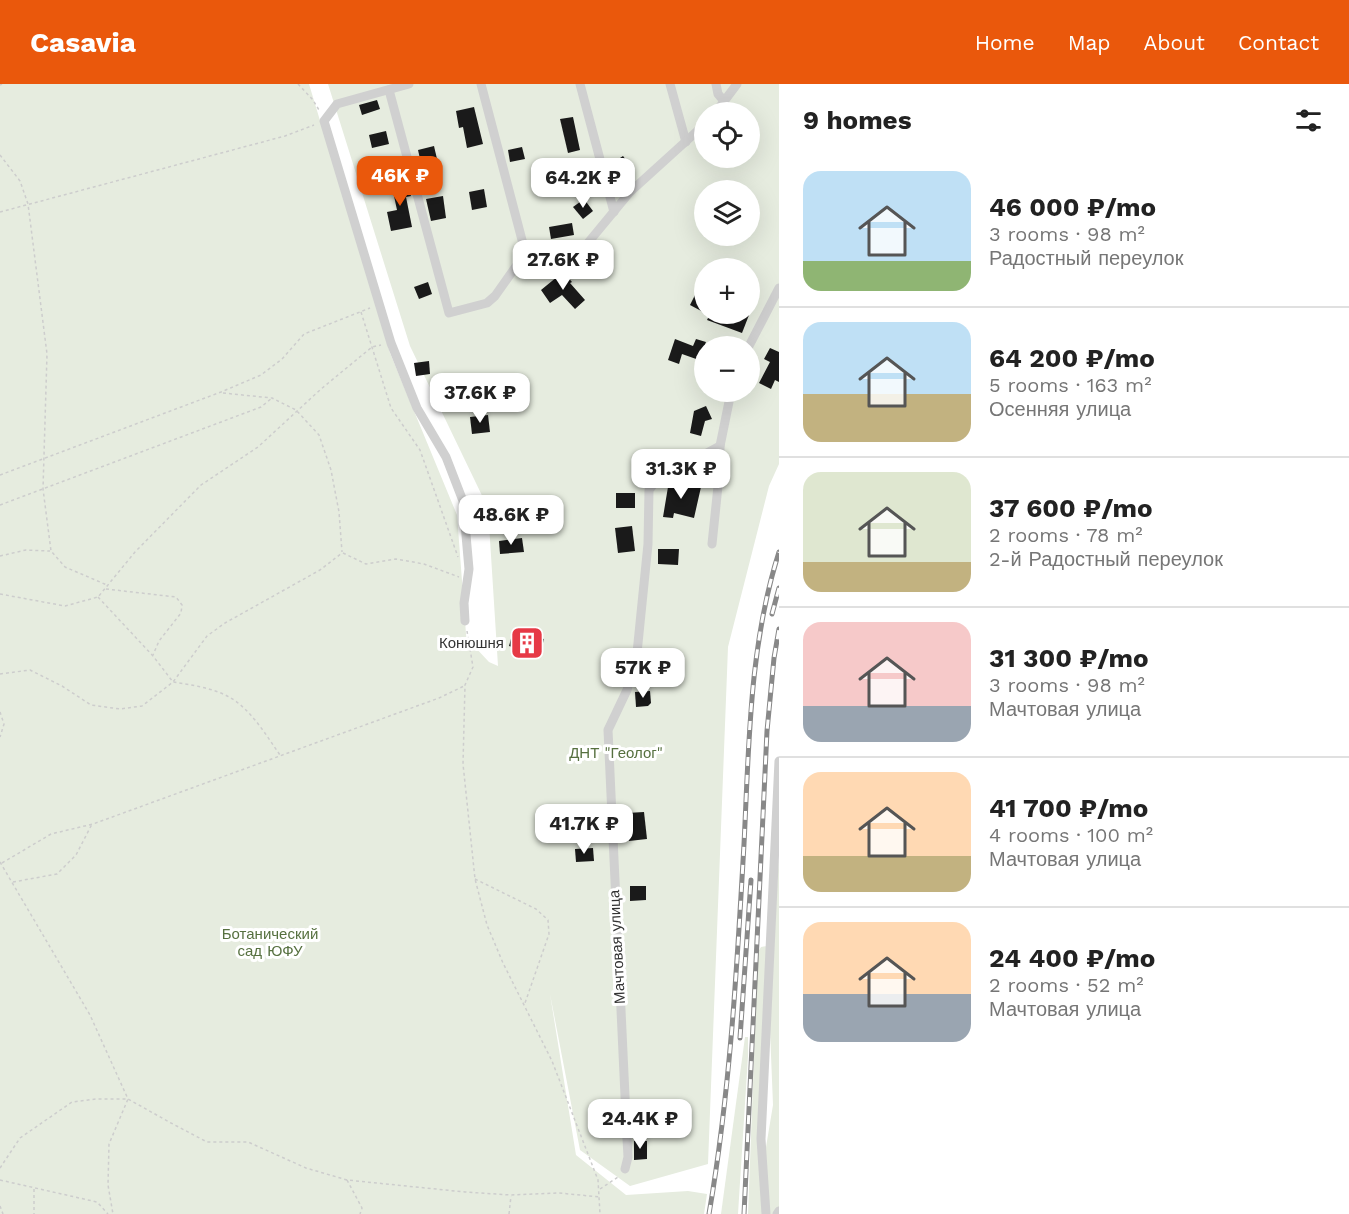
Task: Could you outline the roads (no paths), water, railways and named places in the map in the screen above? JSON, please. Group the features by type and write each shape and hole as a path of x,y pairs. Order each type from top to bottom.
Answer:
{"street":[{"path":"409,84 337,104 324,121 391,343 417,408 446,457 463,501 467,534 465,621"},
{"path":"481,84 528,259"},
{"path":"580,84 614,212"},
{"path":"670,84 686,142"},
{"path":"716,84 718,94 724,101 737,84"},
{"path":"389,90 449,313 486,303 495,296 519,262 576,250 587,244 630,192 694,134"},
{"path":"754,336 779,288"},
{"path":"712,544 720,446 729,402"},
{"name":"Мачтовая улица","path":"625,1169 628,1158 608,730 627,690 637,653 648,544 649,490 657,480 720,446"},
{"path":"766,1214 761,1139 779,761"}],"railway":[{"path":"709,1214 732,1030 752,696 762,624 779,552"},
{"path":"772,614 779,588"},
{"path":"744,1214 767,731 779,629"},
{"path":"740,1038 751,880"}],"place":[{"name":"Конюшня","path":"527,643"}],"park label":[{"name":"ДНТ \"Геолог\"","path":"616,753"},
{"name":"Ботанический сад ЮФУ","path":"270,942"}]}
